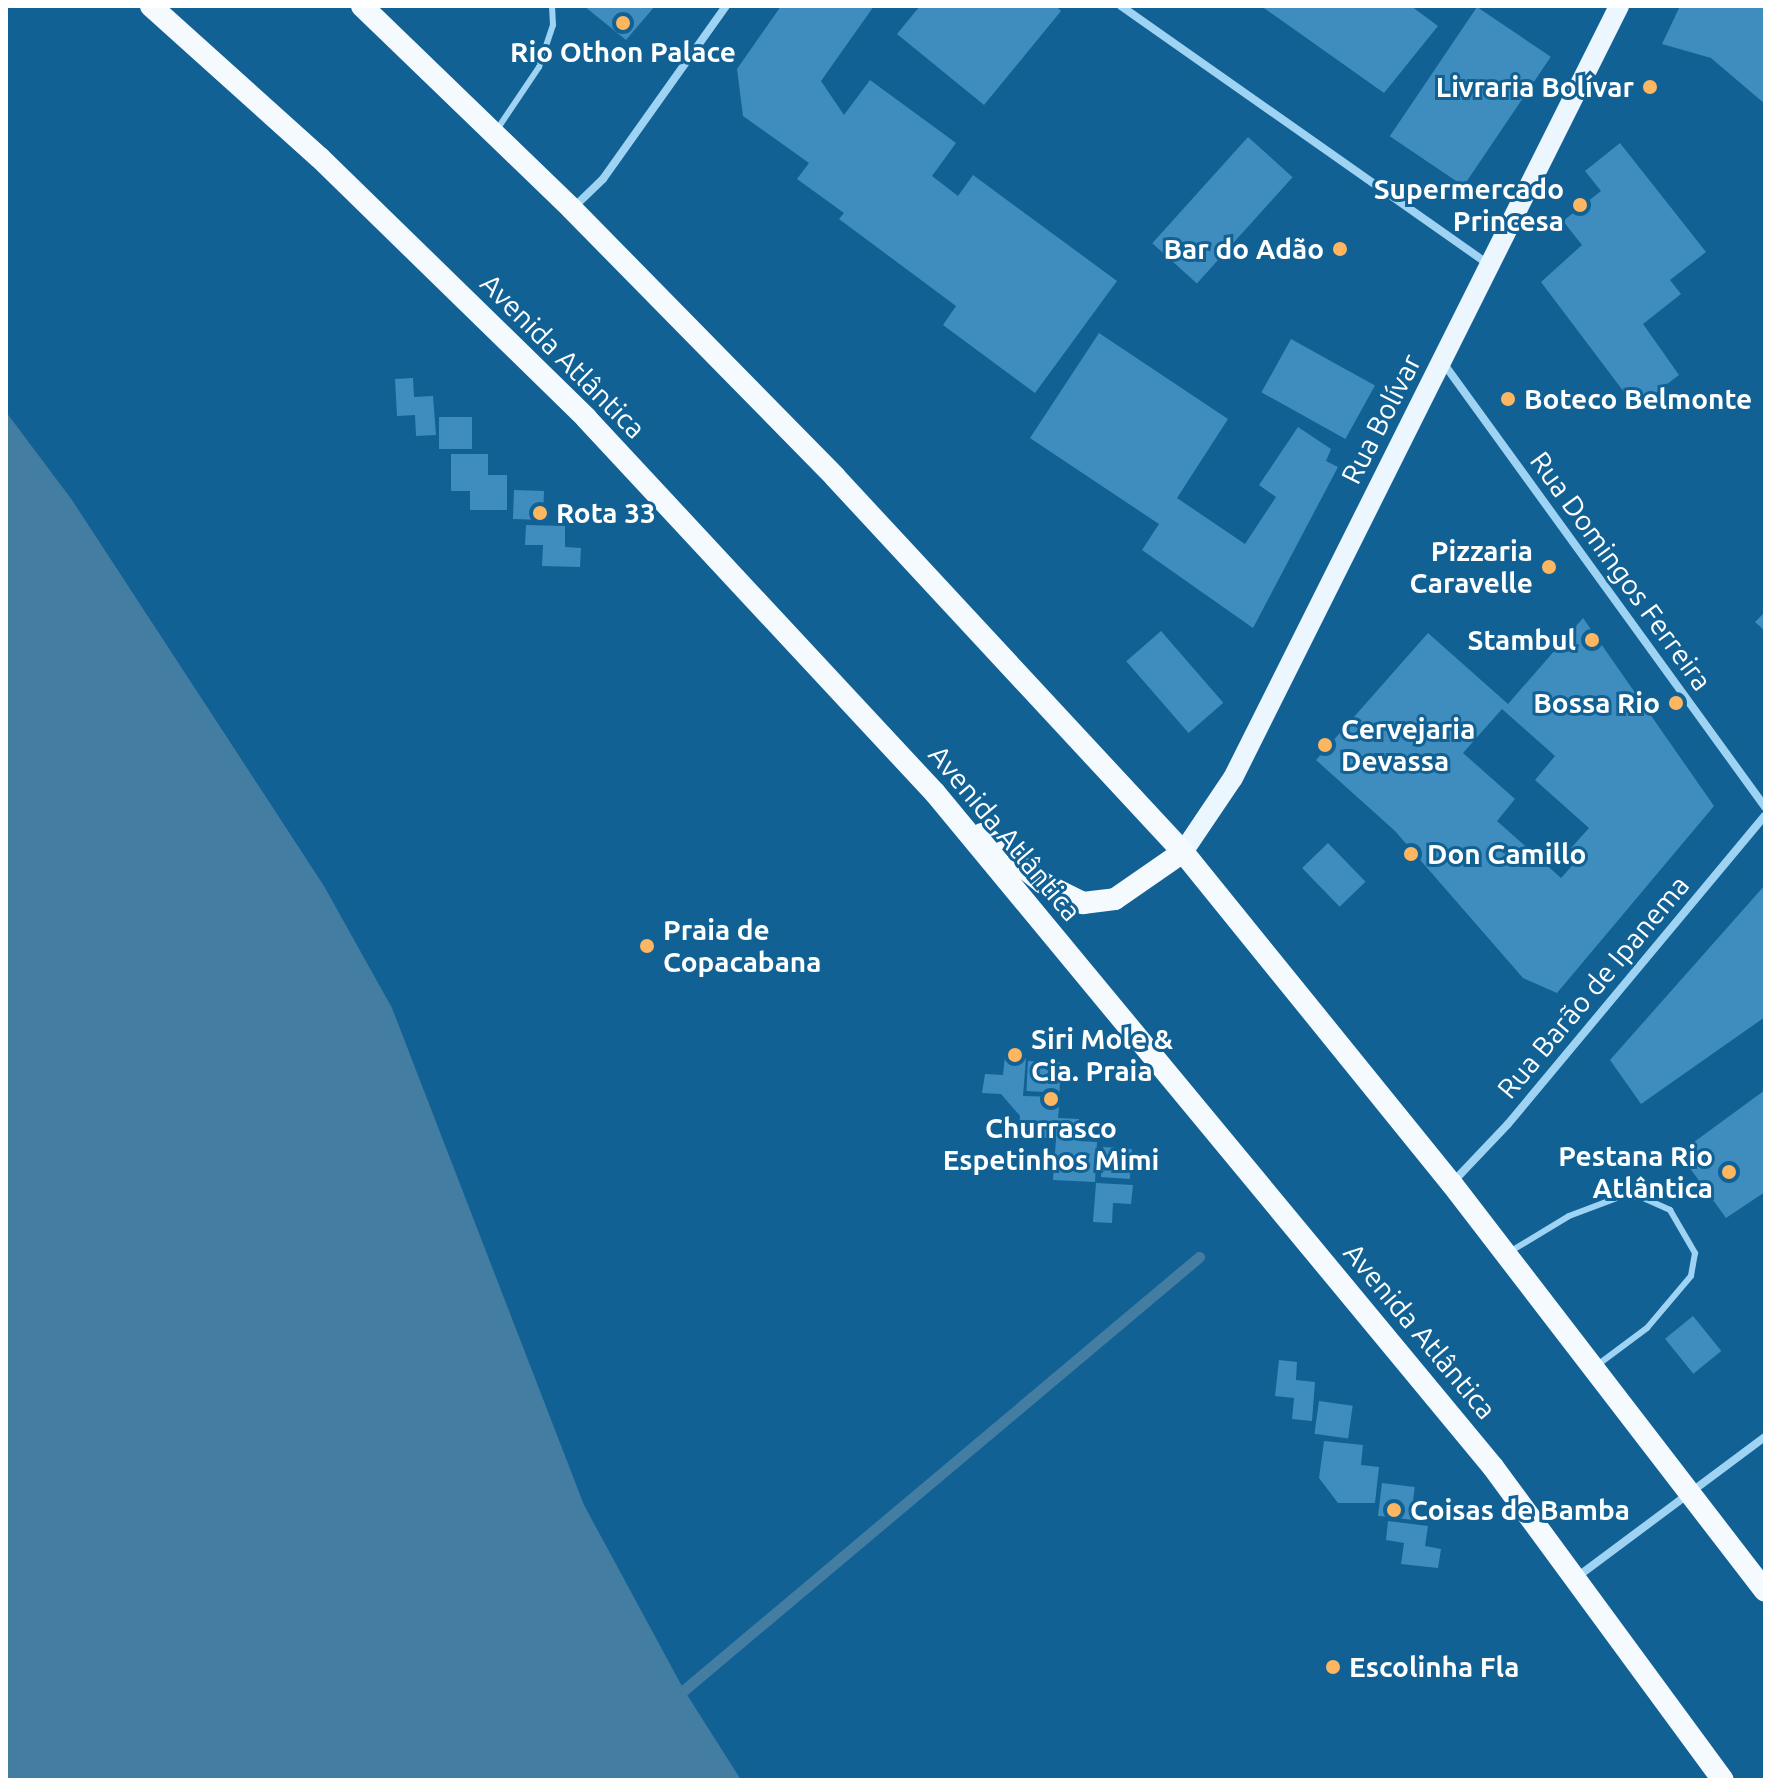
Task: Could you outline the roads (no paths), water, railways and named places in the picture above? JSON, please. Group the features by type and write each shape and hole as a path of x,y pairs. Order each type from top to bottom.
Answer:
{"highway":[{"name":"Avenida Atlântica","path":"151,6 320,158 586,418 935,793 1493,1467 1725,1777"},
{"path":"362,6 572,209 930,577 1183,852 1452,1184 1691,1490 1765,1591"},
{"path":"935,793 1026,871 1083,903 1115,899 1183,852"}],"main road":[{"name":"Rua Bolívar","path":"1183,852 1233,778 1619,6"}],"street":[{"path":"572,209 603,179 726,6"},
{"path":"1121,6 1489,266"},
{"name":"Rua Domingos Ferreira","path":"1441,361 1765,807"},
{"name":"Rua Barão de Ipanema","path":"1452,1184 1508,1124 1765,816"},
{"path":"1576,1577 1765,1437"}],"lane":[{"path":"494,134 539,67 553,25 552,6"},
{"path":"1506,1254 1569,1216 1622,1196 1641,1197 1670,1210 1695,1253 1691,1276 1647,1328 1594,1368"}],"water":[{"path":"6,412 72,500 324,886 392,1008 584,1505 684,1690 741,1780 6,1780"}],"waterway":[{"path":"684,1690 1199,1257"}],"place":[{"name":"Rio Othon Palace","path":"623,23"},
{"name":"Livraria Bolívar","path":"1650,87"},
{"name":"Supermercado Princesa","path":"1580,205"},
{"name":"Bar do Adão","path":"1340,249"},
{"name":"Boteco Belmonte","path":"1508,399"},
{"name":"Rota 33","path":"540,513"},
{"name":"Pizzaria Caravelle","path":"1549,567"},
{"name":"Stambul","path":"1592,640"},
{"name":"Bossa Rio","path":"1676,703"},
{"name":"Cervejaria Devassa","path":"1325,745"},
{"name":"Don Camillo","path":"1411,854"},
{"name":"Praia de Copacabana","path":"647,946"},
{"name":"Siri Mole & Cia. Praia","path":"1015,1055"},
{"name":"Churrasco Espetinhos Mimi","path":"1051,1099"},
{"name":"Pestana Rio Atlântica","path":"1729,1172"},
{"name":"Coisas de Bamba","path":"1394,1510"},
{"name":"Escolinha Fla","path":"1333,1667"}]}
